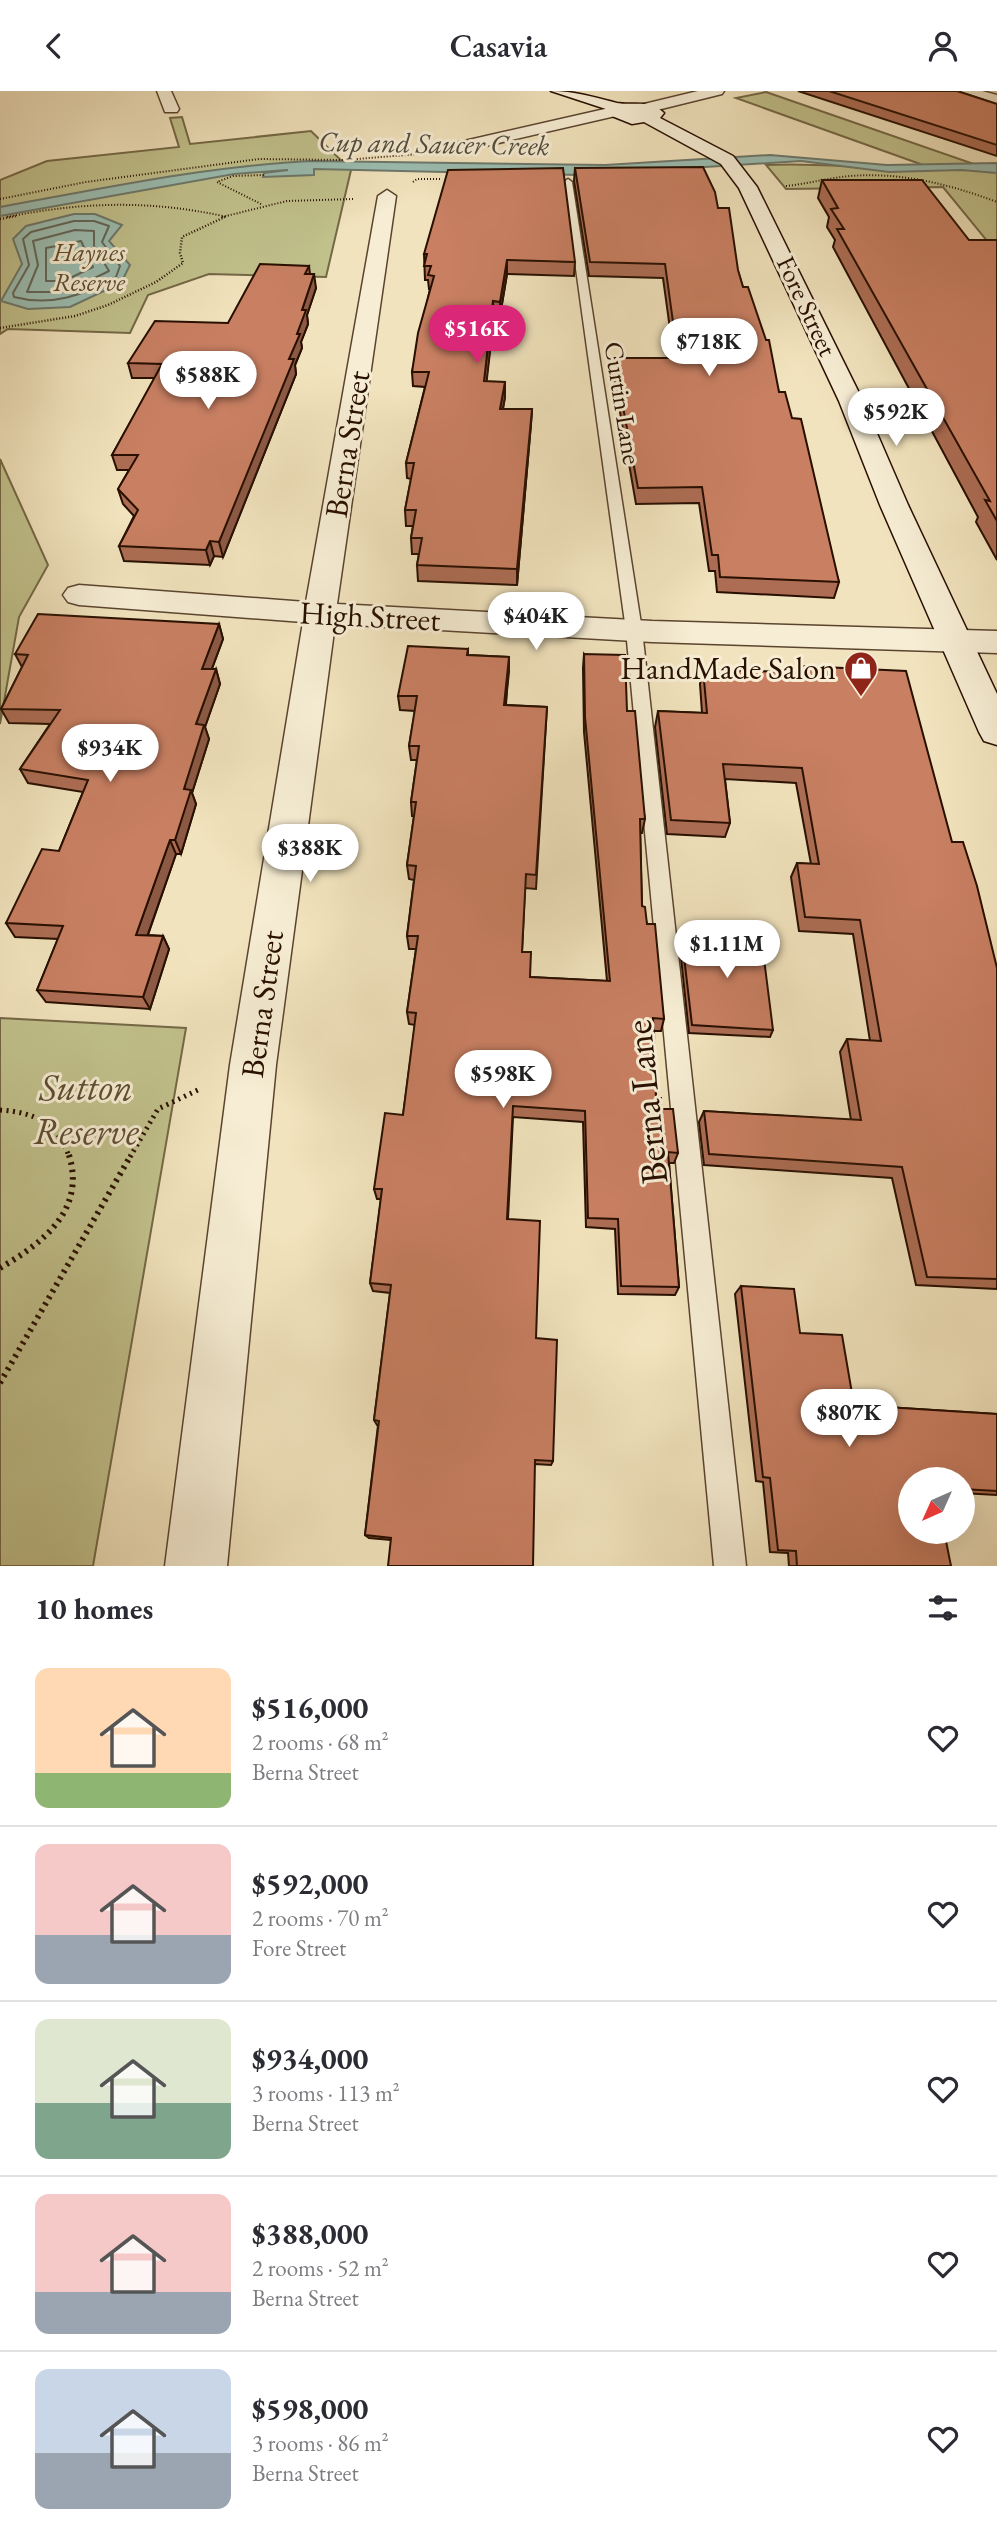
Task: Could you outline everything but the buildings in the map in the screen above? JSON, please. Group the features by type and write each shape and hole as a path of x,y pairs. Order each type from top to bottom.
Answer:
{"street":[{"path":"164,91 172,109"},
{"path":"558,91 620,110 627,118 717,91"},
{"path":"966,91 997,100"},
{"path":"451,149 620,110"},
{"name":"Fore Street","path":"647,113 727,160 742,178 771,231 831,357 997,731"},
{"name":"Berna Street","path":"196,1566 253,1065 320,614 387,199"},
{"name":"High Street","path":"79,595 320,614 634,630 997,642"}],"lane":[{"name":"Curtin Lane","path":"568,182 634,630"},
{"name":"Berna Lane","path":"634,630 730,1566"}],"path":[{"path":"0,199 86,182 259,159 271,162 376,158 451,149"},
{"path":"262,204 217,182 233,176 264,175"},
{"path":"782,186 856,176 898,176 939,181 997,202"},
{"path":"0,328 19,320 60,319 103,306 167,277 183,263 180,253 182,237 224,216 262,204 323,198 387,199 417,179 444,179"},
{"path":"0,219 94,202 162,202 224,216"},
{"path":"0,1383 158,1109 253,1065"},
{"path":"0,1110 26,1112 42,1119 59,1134 69,1156 75,1184 64,1215 37,1247 0,1268"}],"green space":[{"path":"766,92 997,172 997,253 943,187 786,189 766,165 937,170 736,98"},
{"name":"Haynes Reserve","path":"182,117 190,144 311,131 351,170 326,277 209,274 148,295 130,333 8,329 0,334 0,180 47,161 179,147 170,118"},
{"path":"0,459 48,565 19,617 0,724"},
{"name":"Sutton Reserve","path":"0,1018 186,1028 93,1566 0,1566"}],"water":[{"path":"770,155 887,165 997,163 997,173 961,170 889,172 801,161 579,175 314,169 314,175 263,177 264,173 288,170 234,174 0,216 0,207 156,179 273,164 312,161 605,165"},
{"path":"74,214 95,214 122,225 109,241 130,265 121,283 70,307 28,309 1,301 22,264 13,239 26,226"}],"place":[{"name":"HandMade Salon","path":"861,698"}],"water label":[{"name":"Cup and Saucer Creek","path":"434,143"}]}
